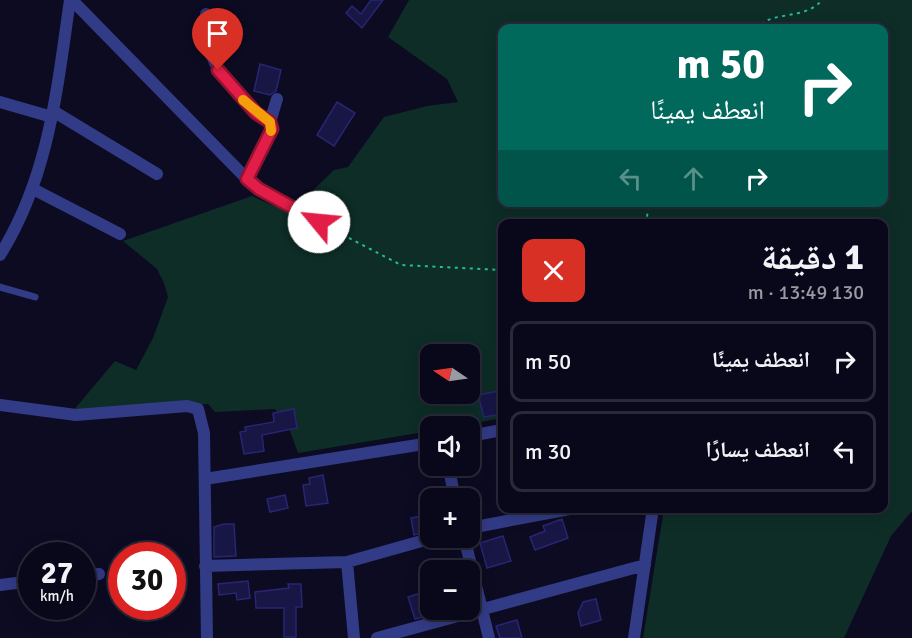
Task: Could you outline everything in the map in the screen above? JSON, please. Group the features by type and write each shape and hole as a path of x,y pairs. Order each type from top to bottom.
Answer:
{"street":[{"path":"0,255 33,189 45,152 71,0"},
{"path":"71,0 247,179 259,189 339,232"},
{"path":"206,14 208,51 218,70 256,113 270,122"},
{"path":"247,179 272,129 270,122 277,99"},
{"path":"0,102 53,114 157,174"},
{"path":"33,189 120,234"},
{"path":"0,405 76,415 194,407 198,410 204,433 207,638"},
{"path":"480,434 498,431"},
{"path":"205,480 420,445"},
{"path":"480,526 549,513"},
{"path":"634,638 652,513"},
{"path":"205,566 347,562 420,541"},
{"path":"467,548 489,638"},
{"path":"347,562 354,638"},
{"path":"377,638 645,565"},
{"path":"0,585 18,583"}],"lane":[{"path":"0,287 35,297"}],"path":[{"path":"762,24 817,6 822,0"},
{"path":"339,232 401,265 498,270"}],"green space":[{"path":"409,0 912,0 912,511 891,536 844,638 643,638 663,513 888,513 888,219 498,219 498,419 480,422 480,416 420,416 420,433 298,453 286,420 275,409 215,412 208,404 73,411 115,361 136,370 153,338 168,297 157,269 123,241 252,196 274,206 288,209 301,202 334,170 348,167 384,117 427,106 458,102 447,79 388,37"}],"building":[{"path":"371,0 383,0 362,28 346,13 352,6 361,14"},
{"path":"260,64 281,70 276,91 270,95 254,91"},
{"path":"337,102 355,113 334,146 317,135"},
{"path":"498,391 498,415 484,417 480,395"},
{"path":"294,409 297,428 262,435 264,451 244,454 240,432 246,431 245,427 274,422 273,413"},
{"path":"323,475 328,503 306,506 303,485 310,484 309,478"},
{"path":"285,495 288,508 270,512 267,499"},
{"path":"420,516 420,533 414,535 411,518"},
{"path":"562,519 568,538 535,550 530,537 545,531 543,526"},
{"path":"234,524 236,556 214,557 214,527"},
{"path":"503,536 511,561 487,568 480,543"},
{"path":"248,581 250,598 237,600 236,593 219,595 218,584"},
{"path":"288,584 301,584 302,607 296,607 296,637 284,637 284,608 256,608 255,592 289,588"},
{"path":"420,593 420,618 415,619 408,597"},
{"path":"596,599 601,620 581,626 578,613 583,602"},
{"path":"517,620 522,638 500,638 496,626"}],"slow traffic":[{"path":"243,100 256,113 270,122 271,131"}],"route":[{"path":"218,70 256,113 270,122 272,129 247,179 259,189 319,222"}]}
